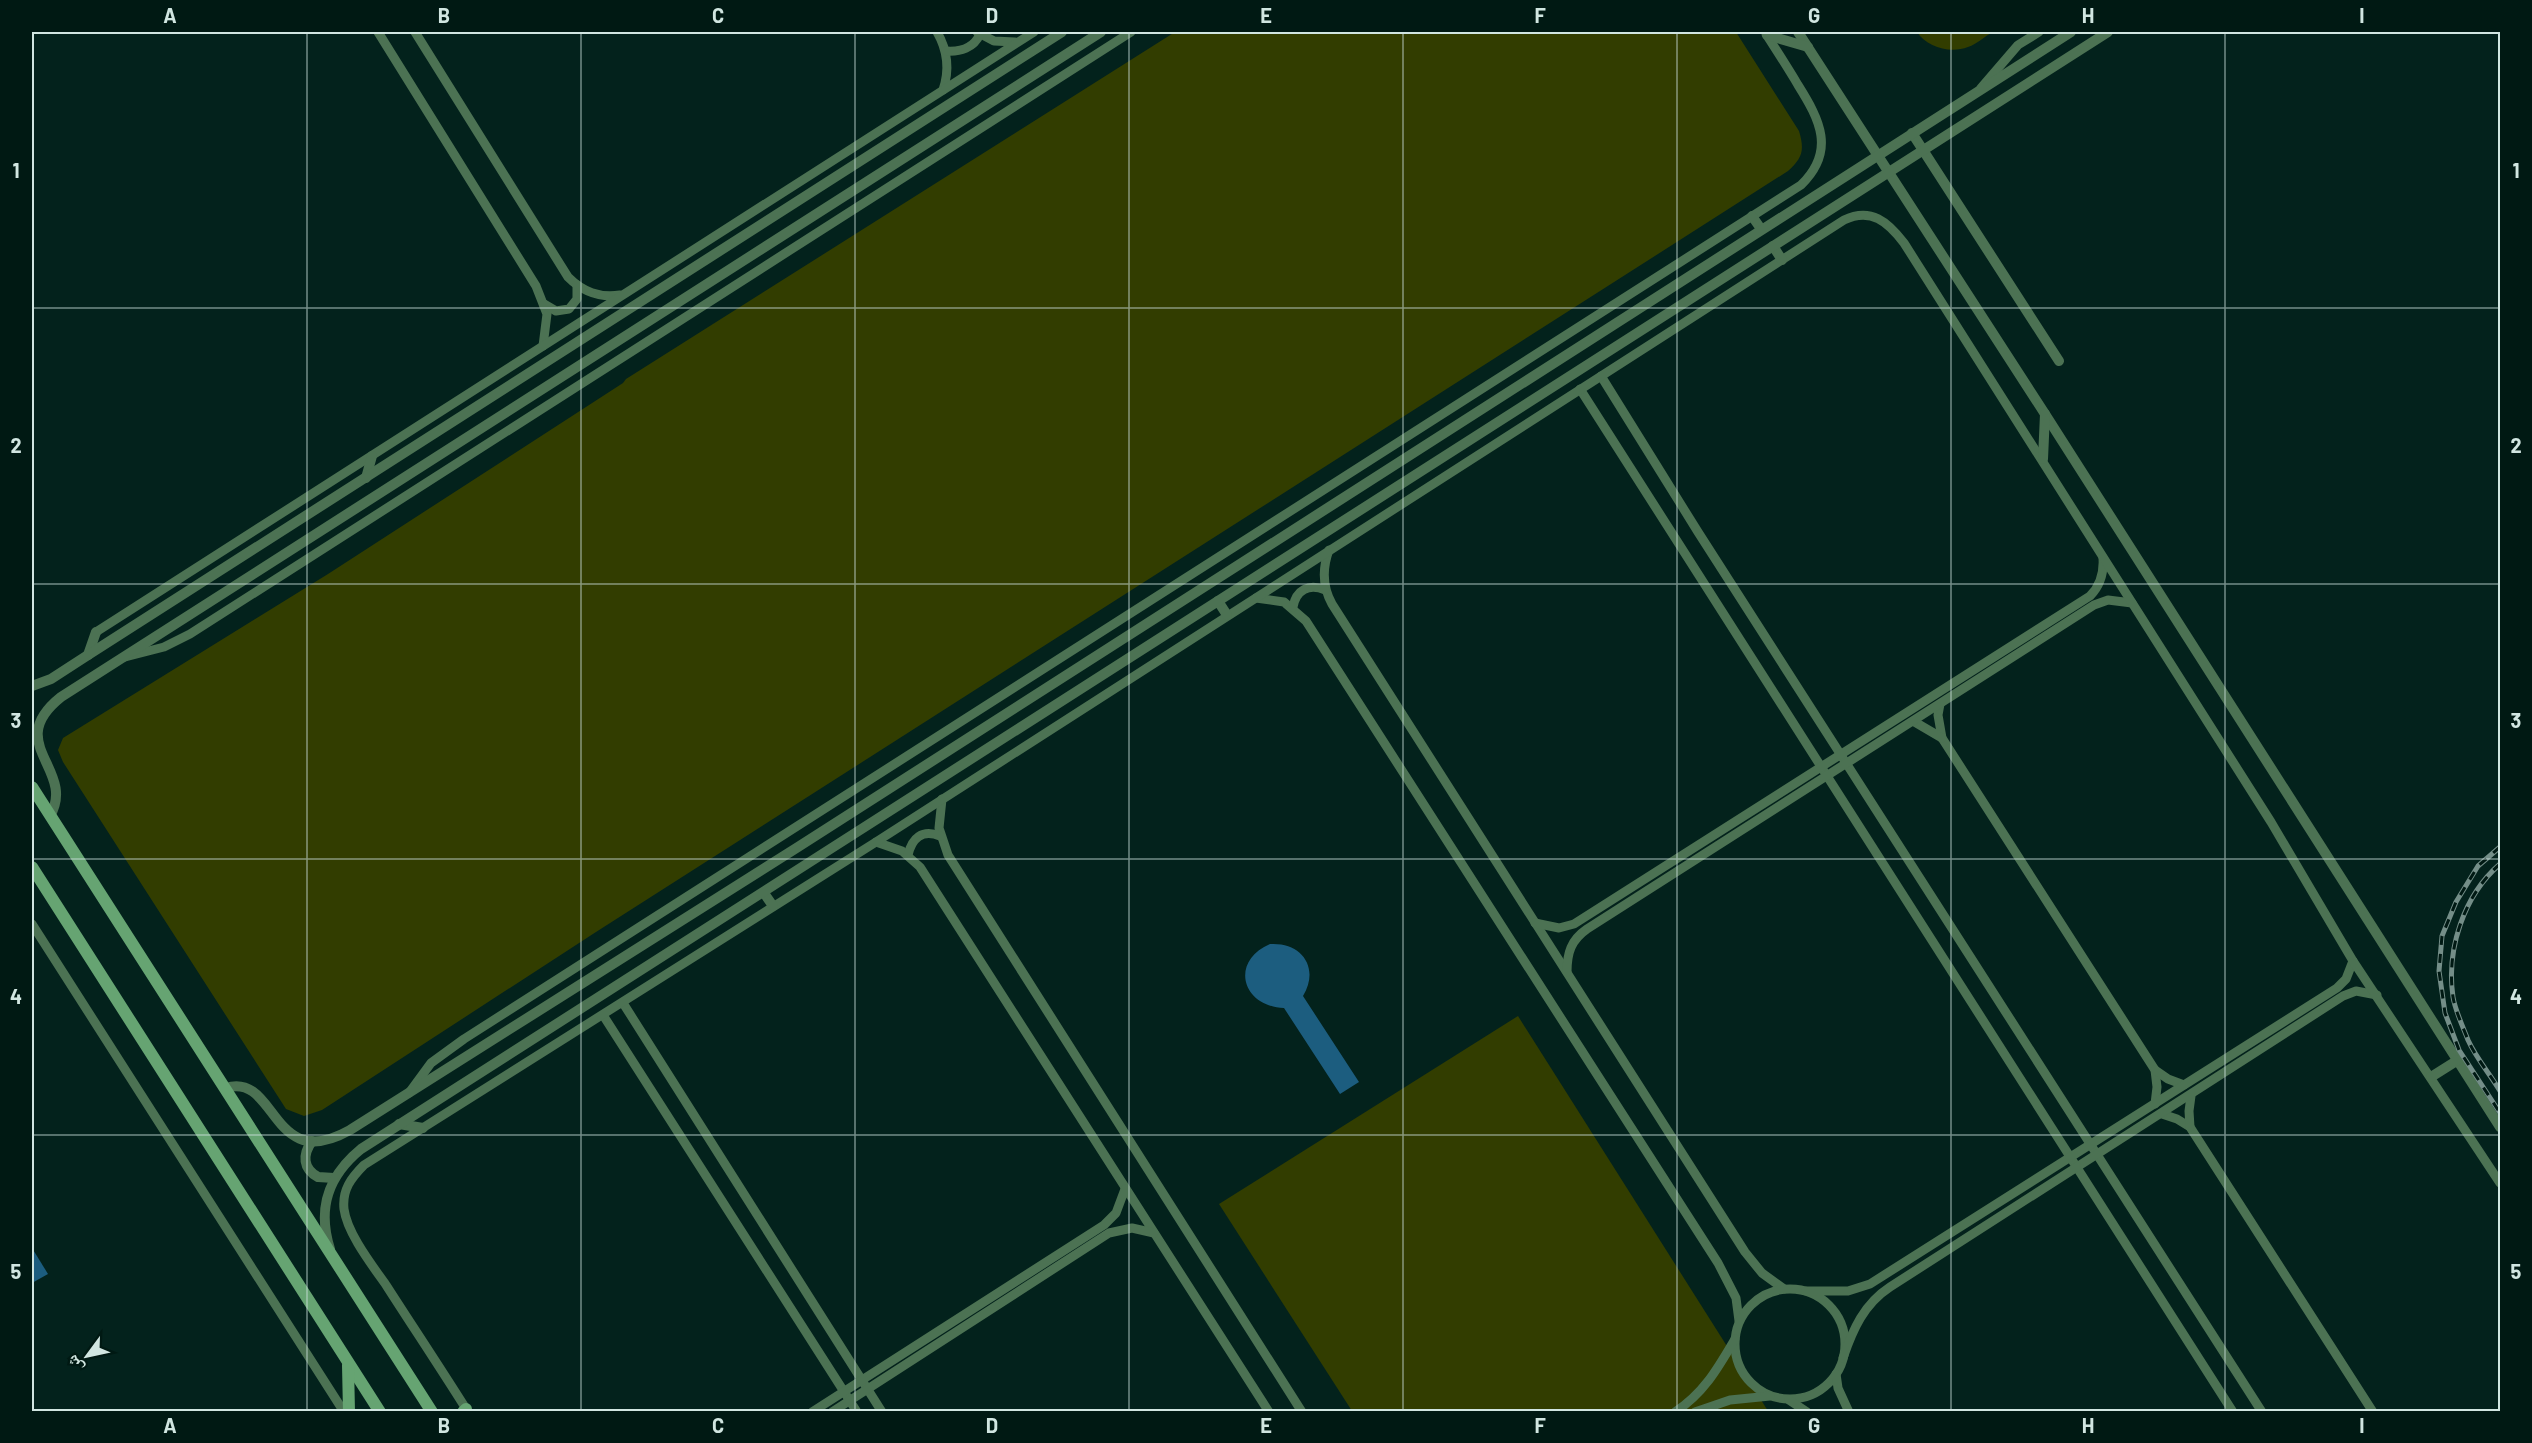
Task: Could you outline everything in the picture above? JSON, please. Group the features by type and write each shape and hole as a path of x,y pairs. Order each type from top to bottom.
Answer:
{"main road":[{"path":"32,787 432,1412"},
{"path":"32,867 380,1412"},
{"path":"348,1364 349,1412"}],"street":[{"path":"378,32 536,286 544,304 547,325 543,346"},
{"path":"415,32 562,267 577,285 596,295 625,294"},
{"path":"937,32 946,51 947,71 943,90"},
{"path":"88,655 96,632 1034,32"},
{"path":"32,686 51,679 1062,32"},
{"path":"50,816 55,807 56,786 39,746 36,720 61,697 1101,32"},
{"path":"123,658 151,652 190,634 1131,32"},
{"path":"1798,32 2500,1127"},
{"path":"1977,92 2018,45 2039,32"},
{"path":"225,1088 240,1086 254,1091 287,1131 312,1141 332,1139 341,1135 407,1096 2071,32"},
{"path":"331,1251 324,1222 325,1207 334,1178 348,1160 399,1124 764,893 1922,149 2108,32"},
{"path":"946,51 963,50 971,46 978,33 1002,43 1017,42"},
{"path":"1766,33 1808,47"},
{"path":"407,1096 431,1063 458,1043 1793,190 1807,178 1817,163 1821,144 1817,117 1766,33"},
{"path":"1912,133 2059,361"},
{"path":"466,1411 347,1222 344,1198 352,1176 364,1165 876,842 1853,215 1869,214 1888,224 1904,243 2271,822 2353,961 2500,1183"},
{"path":"1752,216 1761,229"},
{"path":"1773,246 1782,260"},
{"path":"544,304 556,311 569,309 577,299 577,285"},
{"path":"1600,376 2262,1412"},
{"path":"1581,389 2233,1412"},
{"path":"2043,459 2045,414"},
{"path":"366,478 372,456"},
{"path":"1329,550 1324,569 1325,590 1745,1252 1762,1273 1784,1289"},
{"path":"1535,923 1559,928 1574,924 2090,596 2096,590 2103,575 2103,556"},
{"path":"1229,570 1239,587"},
{"path":"1293,607 1297,595 1307,588 1319,587 1325,590"},
{"path":"1256,598 1275,599 1293,607 1306,621 1718,1263 1736,1298 1739,1321 1735,1339 1736,1357 1743,1373 1755,1387 1770,1396"},
{"path":"1567,972 1568,951 1579,934 2094,605 2108,600 2132,603"},
{"path":"1218,601 1227,615"},
{"path":"1940,704 1939,726 1942,738 2154,1070 2157,1087 2155,1104"},
{"path":"1913,721 1942,738"},
{"path":"942,799 938,820 940,836 952,862 1302,1412"},
{"path":"908,855 912,843 919,835 929,833 940,836"},
{"path":"876,842 896,848 908,855 920,867 1269,1412"},
{"path":"764,893 773,906"},
{"path":"32,924 344,1412"},
{"path":"1739,1321 1757,1299 1770,1292 1784,1289 1848,1290 1870,1284 2337,988 2346,979 2353,961"},
{"path":"1695,1412 1730,1400 1770,1396 1787,1399 1801,1398 1815,1393 1827,1385 1836,1374 1850,1337 1863,1312 1880,1294 2191,1096 2343,996 2356,991 2377,995"},
{"path":"623,1003 882,1412"},
{"path":"603,1015 857,1412"},
{"path":"2431,1077 2458,1060"},
{"path":"2154,1070 2184,1085"},
{"path":"2191,1096 2188,1111 2190,1127 2373,1412"},
{"path":"2162,1114 2190,1127"},
{"path":"399,1124 423,1128"},
{"path":"312,1141 305,1156 307,1166 318,1177 334,1178"},
{"path":"812,1412 1104,1225 1116,1213 1125,1189"},
{"path":"832,1412 1109,1233 1132,1228 1154,1233"},
{"path":"1806,1291 1825,1301 1838,1317 1844,1337 1843,1358"},
{"path":"1675,1412 1697,1395 1711,1379 1735,1339"},
{"path":"1836,1374 1838,1388 1849,1412"},
{"path":"1787,1399 1807,1412"}],"green space":[{"path":"1175,32 1736,32 1799,131 1802,149 1796,162 1788,171 596,932 322,1110 304,1116 286,1109 63,762 58,750 63,738 328,574 626,379"},
{"path":"1917,32 1993,32 1971,46 1954,50 1933,45"},
{"path":"1518,1016 1768,1411 1352,1411 1219,1204"}],"water":[{"path":"1270,944 1291,947 1305,959 1310,976 1303,996 1359,1082 1340,1094 1284,1008 1258,1000 1250,991 1246,982 1249,961 1257,952"},
{"path":"32,1248 48,1274 32,1283"}],"railway":[{"path":"2500,847 2478,866 2456,902 2442,936 2439,971 2445,1013 2459,1050 2500,1113"},
{"path":"2500,864 2476,891 2467,907 2460,924 2452,960 2453,997 2457,1013 2475,1053 2500,1091"}]}
